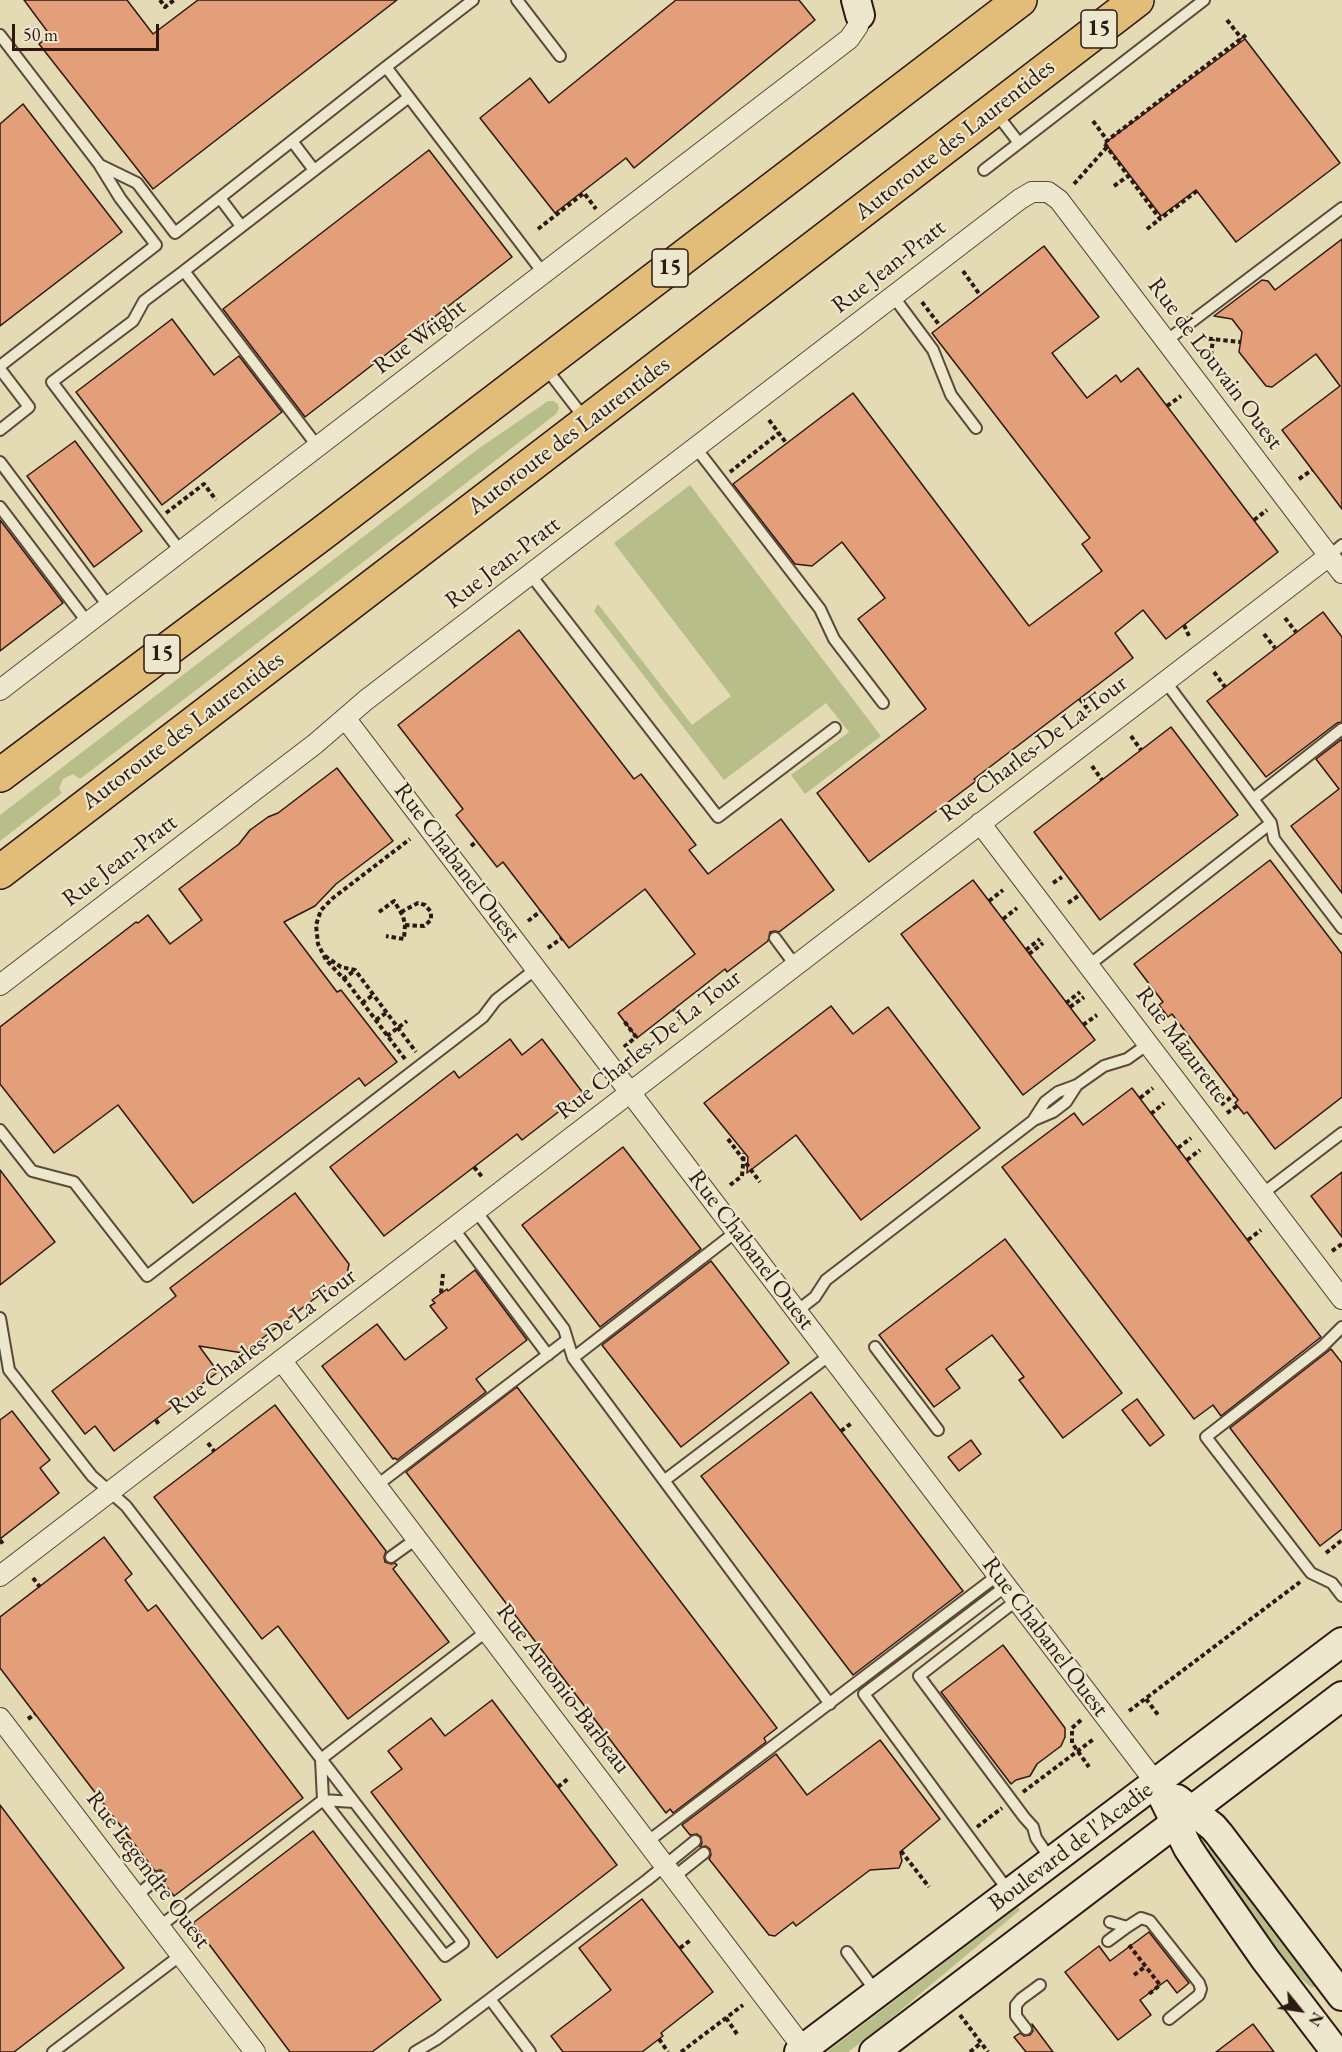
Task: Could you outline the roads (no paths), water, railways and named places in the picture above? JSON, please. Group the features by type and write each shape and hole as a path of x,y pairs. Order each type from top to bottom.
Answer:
{"highway":[{"name":"15","path":"1,774 544,365 1020,0"},
{"name":"Autoroute des Laurentides","path":"0,872 1137,0"}],"main road":[{"name":"Boulevard de l'Acadie","path":"801,2050 1342,1642"},
{"name":"Boulevard de l'Acadie","path":"874,2052 1342,1696"},
{"name":"Rue Chabanel Ouest","path":"1156,1783 1184,1817 1219,1834 1342,1996"},
{"name":"Rue Chabanel Ouest","path":"1184,1817 1188,1848 1265,1959 1336,2052"}],"street":[{"name":"Rue Wright","path":"0,690 849,39 858,26 858,8"},
{"name":"Rue Jean-Pratt","path":"0,985 530,574 1020,199 1032,192 1043,191"},
{"name":"Rue de Louvain Ouest","path":"1043,191 1059,200 1166,341 1335,551 1342,573"},
{"name":"Rue Charles-De La Tour","path":"0,1576 1335,551"},
{"name":"Rue Chabanel Ouest","path":"345,718 1156,1783"},
{"name":"Rue Mazurette","path":"980,822 1342,1299"},
{"name":"Rue Antonio-Barbeau","path":"280,1360 669,1871 801,2050"},
{"name":"Rue Legendre Ouest","path":"0,1718 255,2052"}],"lane":[{"path":"99,164 137,183 175,232 473,0"},
{"path":"517,0 560,56"},
{"path":"984,170 1204,0"},
{"path":"0,35 99,164 120,198 156,245 0,367 29,407 0,430"},
{"path":"386,67 544,274"},
{"path":"181,552 52,382 133,321 144,301 409,97"},
{"path":"994,110 1019,143"},
{"path":"292,141 314,170"},
{"path":"219,198 241,226"},
{"path":"1166,341 1342,208"},
{"path":"184,271 318,447"},
{"path":"894,296 933,350 951,395 976,428"},
{"path":"544,365 587,422"},
{"path":"696,448 820,609 834,639 883,703"},
{"path":"0,462 109,607"},
{"path":"0,507 88,623"},
{"path":"530,574 718,817 835,728"},
{"path":"1165,681 1271,823 1274,839 1342,928"},
{"path":"1253,799 1342,729"},
{"path":"1089,965 1271,823"},
{"path":"775,938 795,965"},
{"path":"0,1130 32,1171 74,1182 147,1276 483,1017 496,1000 537,968"},
{"path":"797,1311 814,1297 825,1280 1034,1120 1053,1112 1066,1102 1077,1085 1098,1069 1127,1059 1148,1044"},
{"path":"1262,1194 1342,1132"},
{"path":"476,1210 564,1329 573,1358 830,1704"},
{"path":"453,1228 548,1355"},
{"path":"573,1358 736,1231"},
{"path":"0,1318 9,1370 92,1476 126,1506 463,1942 445,1956 323,1800 321,1759"},
{"path":"1342,1327 1323,1346 1206,1437 1311,1574 1332,1583 1342,1596"},
{"path":"376,1486 567,1340"},
{"path":"875,1347 938,1430"},
{"path":"665,1480 830,1354"},
{"path":"391,1557 417,1539"},
{"path":"647,1842 856,1683 1007,1587"},
{"path":"864,1694 1007,1587"},
{"path":"1007,1587 919,1676 1033,1827 1036,1838 1053,1862"},
{"path":"321,1759 487,1631"},
{"path":"856,1683 1010,1893"},
{"path":"159,1927 323,1800 354,1802"},
{"path":"669,1871 695,1841"},
{"path":"415,2052 437,2039 647,1880 704,1854"},
{"path":"136,1896 159,1877"},
{"path":"1108,1941 1141,1918 1150,1921 1200,1986 1197,1998 1169,2019"},
{"path":"1110,1922 1127,1927"},
{"path":"847,1952 878,1993"},
{"path":"53,2052 180,1955"},
{"path":"1026,2029 1016,2016 1016,2005 1040,1985"},
{"path":"490,1999 530,2052"},
{"path":"431,2052 437,2039"}]}
